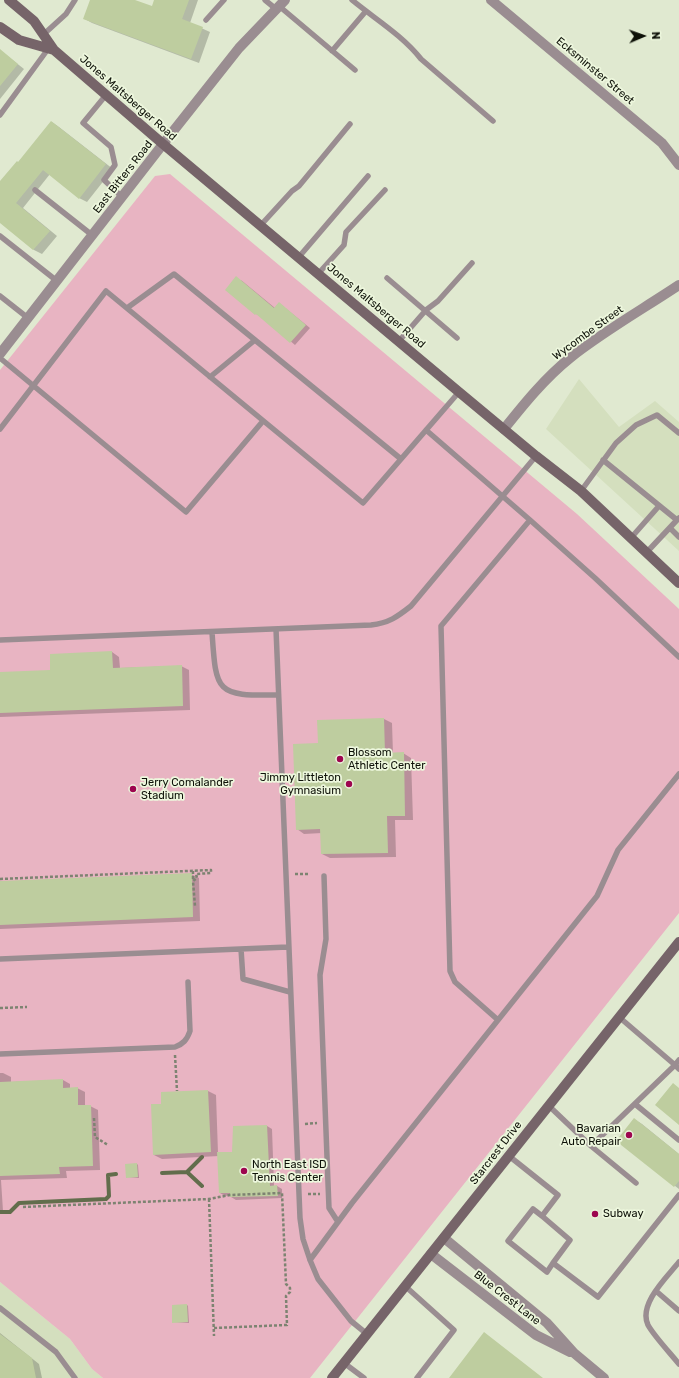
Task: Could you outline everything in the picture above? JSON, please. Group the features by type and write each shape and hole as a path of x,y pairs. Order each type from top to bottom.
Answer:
{"main road":[{"name":"Jones Maltsberger Road","path":"9,0 34,20 44,34 51,50"},
{"name":"Jones Maltsberger Road","path":"0,27 19,40 51,50 106,95 298,258 536,456 581,491 679,583"},
{"name":"Starcrest Drive","path":"332,1378 679,942"}],"street":[{"name":"Ecksminster Street","path":"491,0 662,144 679,164"},
{"name":"East Bitters Road","path":"0,354 239,48 280,5"},
{"name":"Wycombe Street","path":"504,429 540,386 570,358 597,338 679,285"},
{"name":"Blue Crest Lane","path":"444,1238 547,1323 574,1353 604,1378"},
{"name":"Blue Crest Lane","path":"431,1254 536,1335 574,1353"}],"lane":[{"path":"44,34 66,14 75,0"},
{"path":"206,20 224,0"},
{"path":"265,0 280,5 355,70"},
{"path":"352,0 413,48 421,59 493,121"},
{"path":"332,51 366,12"},
{"path":"0,115 51,50"},
{"path":"106,95 83,123 111,147 115,166 104,180 122,197"},
{"path":"260,226 292,191 300,186 350,124"},
{"path":"298,258 368,176"},
{"path":"35,190 92,235"},
{"path":"318,274 344,245 346,232 385,190"},
{"path":"0,236 56,281"},
{"path":"399,341 426,310 438,301 472,263"},
{"path":"126,308 174,274 401,459"},
{"path":"387,278 457,338"},
{"path":"0,429 106,291 363,503 459,392"},
{"path":"0,296 28,318"},
{"path":"210,377 255,340"},
{"path":"0,358 186,512 263,420"},
{"path":"581,491 616,443 636,425 657,415 679,433"},
{"path":"426,430 595,578 679,657"},
{"path":"0,640 371,625 385,623 399,616 411,606 536,456"},
{"path":"603,460 659,506 678,519 646,553"},
{"path":"630,538 659,506"},
{"path":"498,1020 455,982 450,971 441,626 530,520"},
{"path":"670,528 679,537"},
{"path":"276,629 300,1218 303,1239 318,1279 351,1321 367,1334"},
{"path":"212,632 214,664 220,684 225,690 236,694 245,695 278,695"},
{"path":"310,1260 338,1222 597,896 618,850 679,774"},
{"path":"324,876 326,939 320,976 329,1208 338,1222"},
{"path":"0,959 288,947"},
{"path":"241,949 243,979 290,992"},
{"path":"0,1054 175,1047 187,1038 190,1031 188,982"},
{"path":"619,1017 677,1067"},
{"path":"591,1146 677,1067 679,1060"},
{"path":"635,1104 679,1140"},
{"path":"549,1106 591,1146 636,1183"},
{"path":"509,1156 558,1194 542,1216"},
{"path":"553,1264 598,1297 679,1195"},
{"path":"533,1209 570,1240 553,1264 547,1272 508,1241 533,1209"},
{"path":"679,1262 656,1291 647,1307 646,1316 649,1326 679,1364"},
{"path":"405,1286 454,1330 417,1378"},
{"path":"656,1291 679,1311"},
{"path":"0,1308 56,1352 75,1378"},
{"path":"344,1363 364,1378"}],"path":[{"path":"0,879 211,870 211,873 196,874 196,878 193,881"},
{"path":"193,871 195,906"},
{"path":"295,874 310,874"},
{"path":"0,1008 27,1007"},
{"path":"175,1047 177,1091"},
{"path":"94,1118 95,1137 108,1145"},
{"path":"305,1124 320,1123"},
{"path":"22,1207 209,1199 230,1195 282,1193 286,1284 290,1288 290,1292 286,1296 288,1325 214,1328"},
{"path":"308,1194 322,1194"},
{"path":"209,1199 214,1336"}],"shaded area":[{"name":"Blossom Athletic Center","path":"170,174 577,514 679,609 679,913 310,1378 103,1378 92,1369 70,1339 0,1282 0,370 155,176"},
{"path":"579,379 619,427 655,401 679,422 679,551 546,429"},
{"path":"0,1282 70,1339 92,1369 103,1378 0,1378"}],"building":[{"path":"90,0 135,0 152,6 154,0 189,0 182,19 203,27 191,59 83,19"},
{"path":"0,49 18,64 0,86"},
{"path":"51,121 106,164 79,199 43,170 16,203 50,231 33,250 0,223 0,181 17,161 18,162"},
{"path":"236,276 274,308 279,302 306,325 290,343 225,290"},
{"path":"112,651 113,668 182,665 183,706 0,713 0,672 50,670 50,654"},
{"name":"Jimmy Littleton Gymnasium","path":"384,718 385,753 404,752 405,816 387,816 388,853 321,854 320,829 296,830 293,744 318,743 317,720"},
{"path":"192,873 193,917 0,925 0,881"},
{"path":"63,1079 63,1088 78,1087 78,1105 91,1105 93,1166 59,1167 60,1174 0,1176 0,1082"},
{"path":"673,1083 679,1088 679,1125 655,1105"},
{"path":"208,1090 211,1152 153,1155 151,1104 161,1104 161,1092"},
{"path":"634,1118 679,1154 679,1181 674,1187 616,1141"},
{"path":"267,1125 270,1186 277,1185 278,1196 230,1197 230,1193 219,1193 217,1152 232,1152 233,1126"},
{"path":"137,1163 138,1177 126,1178 125,1164"},
{"path":"187,1304 188,1322 172,1323 172,1305"},
{"path":"484,1332 543,1378 449,1378"},
{"path":"0,1334 32,1358 36,1378 0,1378"}],"waterway":[{"path":"162,1173 187,1172 202,1157"},
{"path":"187,1172 202,1186"},
{"path":"0,1212 10,1212 19,1203 106,1199 109,1196 108,1175 116,1174"}],"place":[{"name":"Blossom Athletic Center","path":"340,759"},
{"name":"Jimmy Littleton Gymnasium","path":"349,784"},
{"name":"Jerry Comalander Stadium","path":"133,789"},
{"name":"Bavarian Auto Repair","path":"629,1135"},
{"name":"North East ISD Tennis Center","path":"244,1171"},
{"name":"Subway","path":"595,1214"}]}
